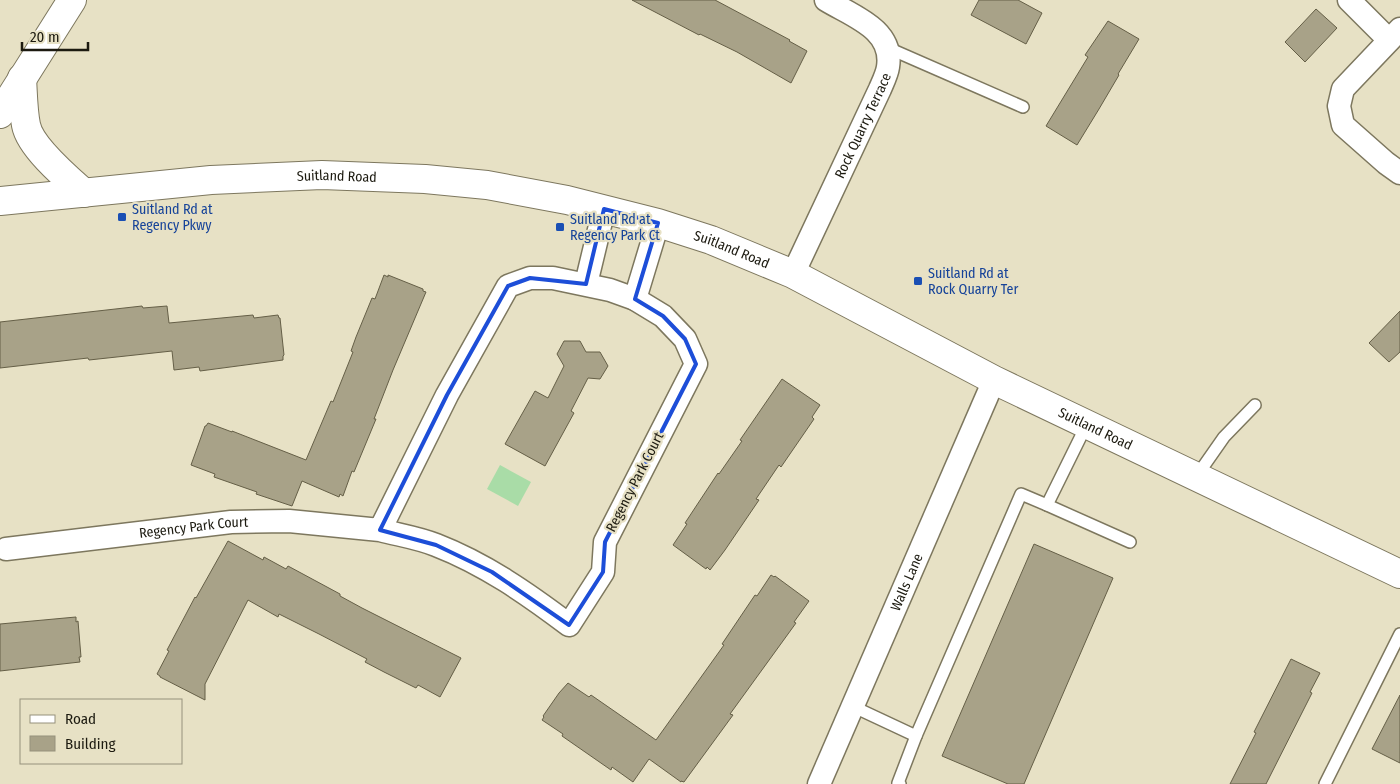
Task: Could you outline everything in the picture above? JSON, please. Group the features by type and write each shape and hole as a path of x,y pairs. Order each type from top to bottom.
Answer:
{"main road":[{"path":"0,114 72,0"},
{"path":"22,78 26,126 38,147 84,193"},
{"name":"Suitland Road","path":"0,201 211,180 322,175 425,179 487,185 567,200 658,223 711,240 793,274 994,380 1400,574"}],"street":[{"path":"826,0 873,26 888,48"},
{"path":"1349,0 1395,35 1343,89 1339,106 1343,125 1400,173"},
{"name":"Rock Quarry Terrace","path":"793,274 880,89 888,67 888,48"},
{"path":"586,284 604,210"},
{"path":"635,300 658,223"},
{"name":"Regency Park Court","path":"6,549 231,522 289,521 380,530 436,545 492,572 527,593 569,625 603,572 605,542 696,364 685,339 663,316 635,300 610,290 553,278 530,278 508,286 447,395 380,530"},
{"name":"Walls Lane","path":"819,784 854,707 994,380"}],"lane":[{"path":"888,48 1024,107"},
{"path":"1196,477 1224,437 1255,405"},
{"path":"1047,505 1087,424"},
{"path":"900,784 898,783 916,736 1021,494 1130,542"},
{"path":"1325,784 1400,634"},
{"path":"854,707 916,736"}],"highlighted area":[{"path":"604,209 658,223 635,299 663,316 685,339 696,364 605,542 603,572 569,625 492,572 436,545 380,530 447,395 508,286 530,278 586,284"}],"green space":[{"path":"500,465 531,482 518,506 487,489"}],"building":[{"path":"632,0 715,0 807,51 791,83 737,52 699,35"},
{"path":"979,0 1018,0 1042,13 1026,44 971,15"},
{"path":"1316,9 1337,28 1305,62 1285,42"},
{"path":"1108,21 1139,39 1077,145 1046,126 1088,57 1085,55"},
{"path":"384,275 423,289 426,292 393,370 374,419 376,419 354,472 352,471 343,496 340,494 339,497 302,481 292,506 214,477 215,474 191,465 205,426 208,423 306,460 331,401 333,402 353,352 351,351 356,337 372,298 375,299"},
{"path":"142,306 143,308 167,306 169,323 253,315 254,318 278,315 280,318 283,360 200,371 199,367 174,370 172,351 0,368 0,322"},
{"path":"1400,311 1400,352 1389,362 1369,343"},
{"path":"564,341 580,341 586,352 600,352 608,366 600,379 588,378 571,411 574,413 545,466 505,444 535,391 548,398 564,366 557,354"},
{"path":"782,379 820,405 812,417 814,419 781,467 779,465 756,499 759,500 725,550 710,570 707,567 706,569 673,545 687,524 685,523"},
{"path":"228,541 263,560 264,557 286,569 288,566 362,608 461,658 440,697 418,685 416,688 384,672 365,662 367,659 279,614 278,617 248,600 205,684 205,700 160,677 157,674 169,651 167,650"},
{"path":"1034,544 1113,578 1024,784 1008,784 942,756"},
{"path":"771,575 809,601 794,622 796,623 730,714 733,715 684,782 681,782 649,759 633,782 612,767 611,770 542,720 559,693 568,683 589,697 591,695 656,740 724,645 722,644 755,595 757,596"},
{"path":"76,617 76,622 78,621 80,662 0,671 0,624"},
{"path":"1291,659 1320,673 1310,692 1312,693 1266,784 1230,784 1256,733 1254,732"},
{"path":"1400,695 1400,763 1372,749"}],"place":[{"name":"Suitland Rd at Regency Pkwy","path":"122,217"},
{"name":"Suitland Rd at Regency Park Ct","path":"560,227"},
{"name":"Suitland Rd at Rock Quarry Ter","path":"918,281"}]}
